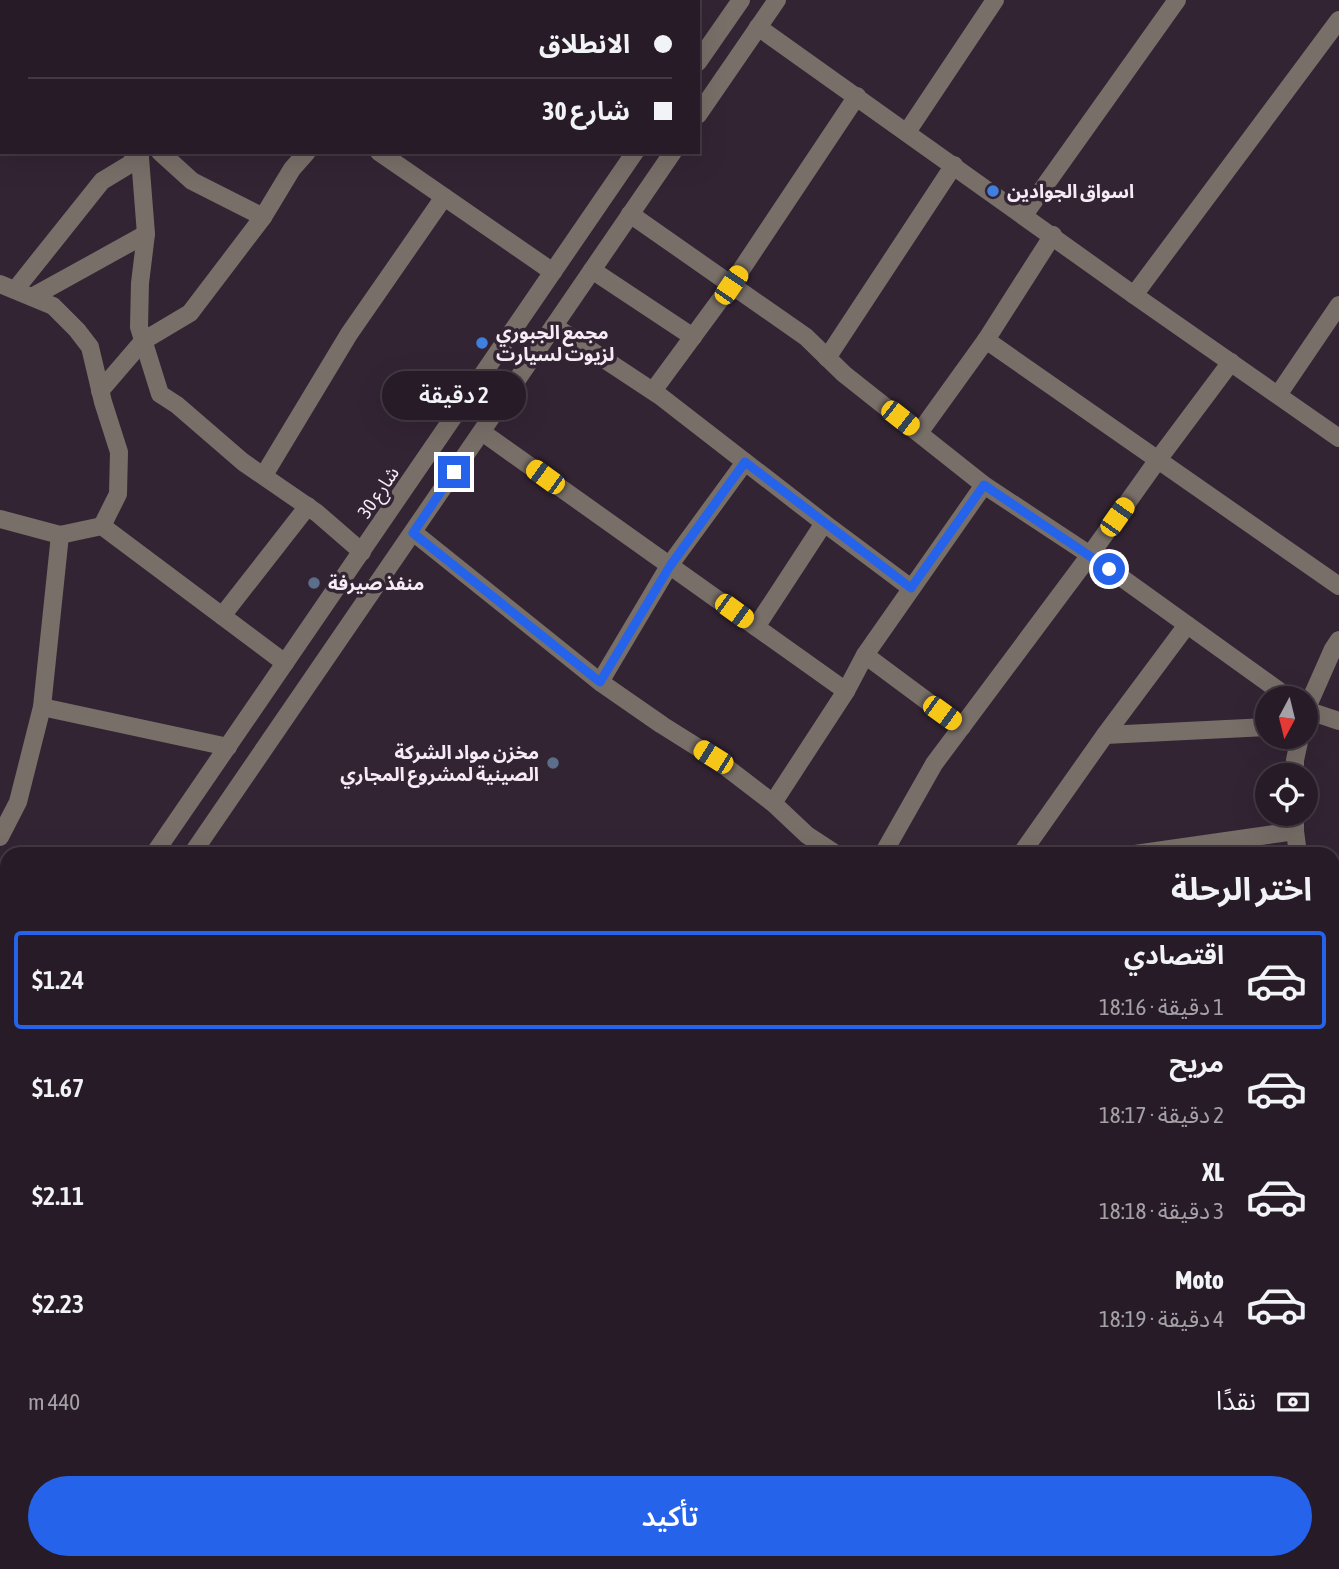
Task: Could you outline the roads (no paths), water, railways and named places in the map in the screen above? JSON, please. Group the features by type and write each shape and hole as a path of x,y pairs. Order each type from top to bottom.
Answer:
{"street":[{"path":"700,59 741,0"},
{"path":"700,112 777,0"},
{"path":"907,132 995,0"},
{"path":"1024,215 1177,0"},
{"path":"1134,295 1339,20"},
{"path":"758,27 1339,438"},
{"path":"653,391 731,285 856,96"},
{"path":"134,154 146,234 139,327 160,394 177,405 243,462 308,506 362,552"},
{"path":"102,526 118,494 119,452 90,347 53,306 8,287 102,181 134,154"},
{"path":"162,154 192,181 263,216"},
{"path":"100,391 143,341 190,313 263,216 292,169 305,154"},
{"path":"382,154 553,272"},
{"name":"شارع 30","path":"159,847 631,154"},
{"path":"197,847 672,154"},
{"path":"827,358 954,165"},
{"path":"264,475 349,334 444,197"},
{"path":"630,215 806,337 844,374 984,485 1090,555 1272,686"},
{"path":"32,297 146,234"},
{"path":"919,433 986,340 1053,235"},
{"path":"592,270 693,337"},
{"path":"1278,395 1339,305"},
{"path":"554,326 653,391 911,588"},
{"path":"986,340 1339,586"},
{"path":"887,847 934,764 1231,362"},
{"path":"482,432 846,691"},
{"path":"600,682 670,566 745,462"},
{"path":"773,803 846,691 865,656 984,485"},
{"path":"222,616 308,506"},
{"path":"0,519 60,535 102,526 285,663"},
{"path":"756,627 824,523"},
{"path":"413,533 600,682 713,757 825,847"},
{"path":"0,837 18,803 41,707 60,535"},
{"path":"1026,847 1187,625"},
{"path":"1317,686 1339,639"},
{"path":"865,656 962,727"},
{"path":"41,707 228,747"},
{"path":"1318,714 1339,721"},
{"path":"1105,736 1255,728"},
{"path":"1171,847 1280,826"},
{"path":"1295,826 1297,847"}],"place":[{"name":"اسواق الجوادين","path":"993,191"},
{"name":"مجمع الجبوري لزيوت لسيارت","path":"482,343"},
{"name":"منفذ صيرفة","path":"314,583"},
{"name":"مخزن مواد الشركة الصينية لمشروع المجاري","path":"553,763"}]}
